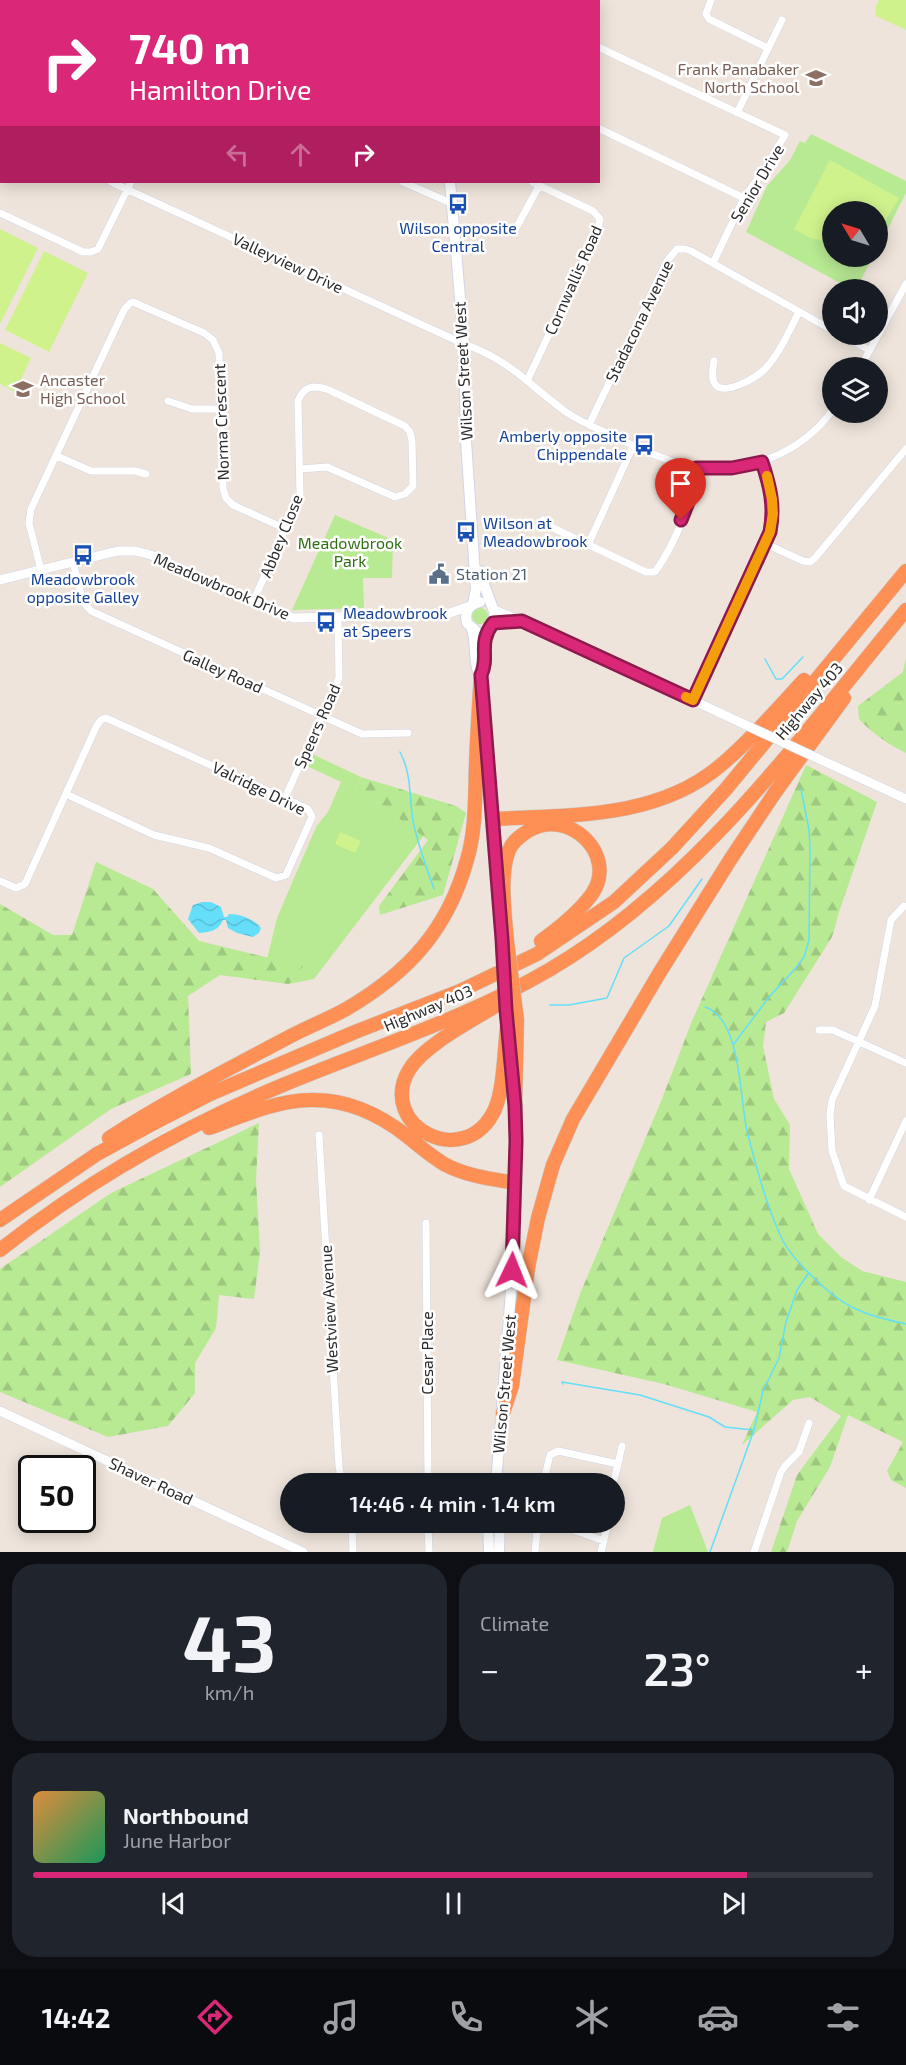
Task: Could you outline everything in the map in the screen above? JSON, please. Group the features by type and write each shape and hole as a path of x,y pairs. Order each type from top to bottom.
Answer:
{"highway":[{"path":"493,819 614,812 656,801 691,786 728,759 767,721 875,608 906,570"},
{"name":"Highway 403","path":"5,1215 98,1154 210,1094 355,1032 460,991 537,954 614,902 672,848 726,789 875,608"},
{"path":"503,1413 512,1386 528,1268 538,1218 553,1165 573,1119 660,972 730,860 776,791 903,613"},
{"name":"Highway 403","path":"0,1250 36,1222 105,1175 188,1129 282,1085 465,1012 549,970 620,922 691,862 749,799 903,613"},
{"path":"5,1215 71,1163 154,1108 302,1029 346,1009 380,988 405,968 429,942 445,918 468,858 474,823 481,675"},
{"path":"355,1032 531,949 577,911 592,893 599,878 598,859 593,846 572,829 560,823 532,828 518,837 509,849 504,881 505,940 512,1024 515,1106"},
{"path":"512,1024 496,1107 480,1130 468,1137 447,1141 421,1131 402,1104 403,1087 409,1071 418,1059 549,970"},
{"path":"36,1222 197,1132 247,1114 310,1100 344,1104 369,1111 465,1174 515,1183"}],"main road":[{"name":"Wilson Street West","path":"450,183 464,344 466,441 475,561 476,589 471,605"},
{"name":"Wilson Street West","path":"475,561 492,608"},
{"path":"481,675 477,669 476,645 466,614 471,605 482,602 492,608 495,614 483,644 484,668 481,675 505,940"},
{"path":"470,626 481,631 492,626"},
{"name":"Wilson Street West","path":"497,1473 511,1291 515,1106"},
{"path":"488,1533 489,1552"},
{"path":"499,1552 500,1533"}],"street":[{"path":"711,0 706,14 709,19 768,48"},
{"path":"600,48 737,113 782,20"},
{"name":"Senior Drive","path":"713,263 744,198 785,135 737,113"},
{"path":"600,129 744,198"},
{"name":"Valleyview Drive","path":"113,183 464,344 482,350 510,366 566,412 662,458 697,468 732,468 762,462 795,446 813,433 822,423"},
{"path":"0,213 83,252 91,252 98,249 131,183"},
{"path":"405,183 451,203"},
{"name":"Cornwallis Road","path":"528,380 597,231 600,219 593,211 534,183"},
{"path":"514,232 539,186"},
{"name":"Stadacona Avenue","path":"589,424 667,261 677,249 685,249 713,263 822,325"},
{"path":"866,357 906,284"},
{"name":"Norma Crescent","path":"41,570 29,516 119,320 130,303 137,302 204,333 213,340 219,353 223,488 226,498 232,505 286,529"},
{"path":"714,361 713,377 716,386 720,388 735,387 753,379 774,358 799,312"},
{"path":"860,345 869,350"},
{"name":"Abbey Close","path":"254,602 300,495 301,469 297,401 301,393 317,386 329,390 405,426 410,432 414,475 413,486 405,494 395,496 327,467 301,469"},
{"path":"168,401 192,409 222,409"},
{"path":"588,545 633,446"},
{"path":"766,544 810,562 906,449"},
{"path":"57,456 91,471 135,471 146,474"},
{"path":"693,700 766,544 773,514 770,490 762,462"},
{"path":"543,520 551,527 646,572 655,572 688,504 697,468"},
{"name":"Meadowbrook Drive","path":"0,580 118,551 140,552 294,618 447,614 471,605"},
{"name":"Galley Road","path":"73,562 83,602 91,611 363,734 408,733"},
{"path":"492,608 906,799"},
{"name":"Meadowbrook Drive","path":"447,614 470,626"},
{"name":"Speers Road","path":"285,798 340,674 338,617"},
{"path":"492,626 519,621"},
{"name":"Valridge Drive","path":"0,881 16,888 25,884 97,725 106,718 308,808 312,817 290,868 280,879 209,848 154,836 66,794"},
{"path":"904,906 891,920 875,1006 832,1100 830,1116 832,1151 844,1186 906,1217"},
{"path":"819,1030 832,1030 906,1063"},
{"path":"869,1200 906,1121"},
{"name":"Westview Avenue","path":"319,1135 340,1473"},
{"name":"Cesar Place","path":"426,1223 428,1473"},
{"name":"Shaver Road","path":"0,1411 303,1552"},
{"path":"754,1552 781,1472 784,1466 800,1452 809,1423"},
{"path":"616,1473 622,1446"},
{"path":"546,1473 550,1455 555,1451 618,1464"},
{"path":"352,1533 353,1552"},
{"path":"428,1533 429,1552"},
{"path":"535,1552 537,1533"},
{"path":"583,1533 604,1540"},
{"path":"601,1552 606,1533"}],"green space":[{"path":"879,0 906,0 906,30 876,16 875,8"},
{"path":"811,134 906,181 906,193 888,228 888,201 822,201 822,267 868,267 861,279 833,279 746,232 767,186 790,160 800,141 805,143"},
{"path":"830,160 899,198 888,217 888,201 822,201 822,241 810,238 794,229"},
{"path":"0,229 38,248 0,324"},
{"path":"44,251 88,273 49,352 5,330"},
{"path":"0,343 31,358 15,392 0,384"},
{"name":"Meadowbrook Park","path":"335,515 393,540 392,578 363,578 364,608 292,610"},
{"path":"480,608 486,610 488,616 486,622 480,624 474,622 472,616 474,610"},
{"path":"906,658 906,753 881,738 864,724 859,719 858,706 903,672"},
{"path":"312,754 361,777 355,793 380,804 424,835 314,979 289,984 262,980 277,918 316,827 328,812 341,782 307,766"},
{"path":"806,765 877,802 832,937 784,1013 766,1022 763,1046 774,1099 790,1125 789,1169 818,1234 841,1257 862,1271 906,1282 906,1488 891,1480 887,1471 903,1442 848,1415 830,1467 797,1521 787,1552 771,1552 797,1475 841,1416 810,1397 793,1400 742,1445 757,1412 664,1384 557,1360 580,1294 662,1099 692,1021"},
{"path":"361,777 456,806 466,813 443,895 380,915 379,906 428,840 380,804 355,793"},
{"path":"340,832 361,841 355,853 335,844"},
{"path":"96,862 153,889 199,941 303,966 289,984 220,975 188,996 191,1074 111,1109 0,1187 0,904 53,935 72,935"},
{"path":"259,1123 256,1180 260,1252 254,1299 219,1295 216,1328 195,1363 195,1393 168,1426 108,1437 0,1392 0,1269 111,1193"},
{"path":"690,1505 708,1552 653,1552 662,1518"}],"water":[{"path":"211,902 221,907 224,917 233,914 251,920 261,928 259,933 253,937 237,933 228,928 226,920 223,920 216,929 199,933 188,919 193,905"}],"waterway":[{"path":"765,659 776,679 782,679 803,657"},
{"path":"400,752 408,778 415,830 434,889"},
{"path":"733,1045 769,997 804,957 809,940 810,848 801,789"},
{"path":"550,1005 569,1005 607,998 624,958 669,926 702,879"},
{"path":"705,1007 717,1015 733,1044 751,1148 772,1214 787,1248 814,1278 845,1303 873,1316 906,1324"},
{"path":"710,1552 754,1430 763,1391 779,1358 786,1322 797,1290 808,1274"},
{"path":"563,1384 562,1382 640,1395 709,1417 725,1427 753,1430"}],"slow traffic":[{"path":"686,697 693,700 766,544 773,514 767,476"}],"place":[{"name":"Frank Panabaker North School","path":"816,78"},
{"name":"Wilson opposite Central","path":"458,204"},
{"name":"Ancaster High School","path":"23,389"},
{"name":"Amberly opposite Chippendale","path":"644,445"},
{"name":"Wilson at Meadowbrook","path":"466,532"},
{"name":"Meadowbrook opposite Galley","path":"83,555"},
{"name":"Station 21","path":"439,574"},
{"name":"Meadowbrook at Speers","path":"326,622"}],"route":[{"path":"512,1270 515,1106 484,722 481,675 484,668 483,644 493,623 522,621 693,700 770,532 773,514 772,499 762,462 732,468 697,468 692,492 681,520"}]}
